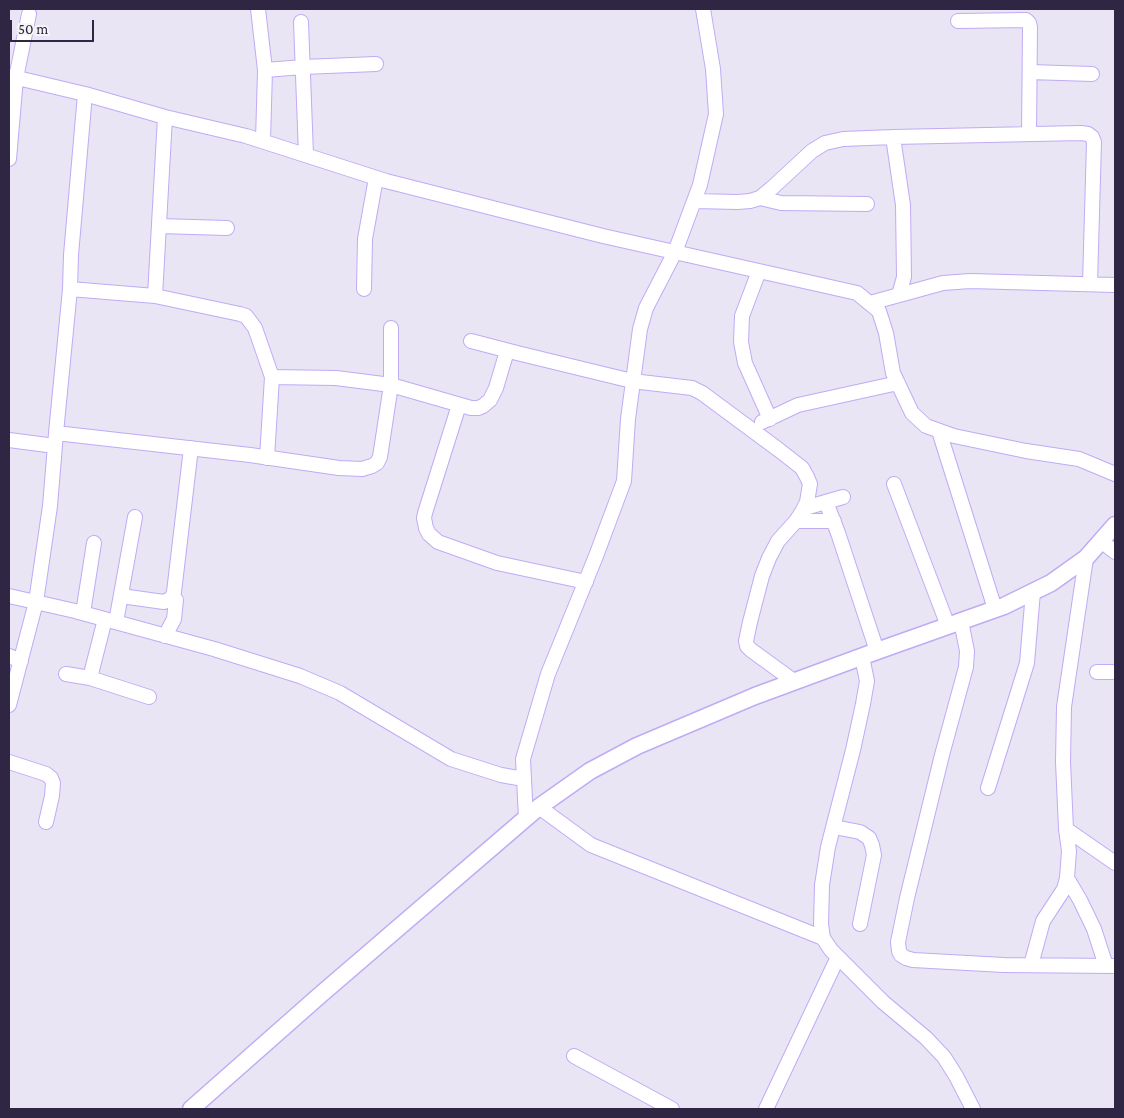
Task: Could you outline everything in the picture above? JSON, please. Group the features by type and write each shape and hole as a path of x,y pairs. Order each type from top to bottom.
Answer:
{"main road":[{"path":"191,1109 526,818 590,771 637,746 755,696 1004,606 1051,583 1086,558 1115,525"}],"street":[{"path":"258,9 265,70 263,141"},
{"path":"526,818 522,759 548,674 586,582 624,481 628,419 640,329 646,308 674,252 700,185 716,114 713,69 703,9"},
{"path":"9,159 13,77 29,14"},
{"path":"958,21 1026,20 1029,23 1029,134"},
{"path":"301,22 306,155"},
{"path":"265,70 376,64"},
{"path":"1030,72 1092,74"},
{"path":"13,77 246,136 376,178 603,236 857,293 880,311 893,373 912,413 926,426 954,436 1026,451 1079,459 1115,474"},
{"path":"9,704 15,658 36,602 50,506 70,289 71,255 85,94"},
{"path":"155,296 165,117"},
{"path":"694,200 738,202 760,198 812,151 825,143 842,139 1081,132 1092,137 1094,142 1090,284"},
{"path":"893,137 902,205 904,276 899,295"},
{"path":"364,289 366,239 376,178"},
{"path":"760,198 781,203 867,204"},
{"path":"159,226 227,228"},
{"path":"759,271 742,316 741,342 745,363 770,419"},
{"path":"870,304 942,283 970,281 1115,285"},
{"path":"70,289 155,296 246,316 255,328 272,377 268,458"},
{"path":"9,440 55,440 191,448 338,468 362,469 378,463 380,457 391,384 390,328"},
{"path":"471,341 632,382 692,388 702,393 802,468 810,484 807,502 805,508 778,541 768,558 746,641 747,646 751,650 795,682"},
{"path":"272,377 336,378 391,384 459,405 478,408 490,400 496,388 507,350"},
{"path":"750,428 798,405 898,383"},
{"path":"459,405 425,513 426,528 430,534 438,542 497,564 586,582"},
{"path":"939,431 995,609"},
{"path":"121,596 164,602 172,598 191,448"},
{"path":"894,484 967,651 966,667 907,898 898,942 899,951 901,955 912,960 1004,965 1111,966 1068,878"},
{"path":"805,508 843,497"},
{"path":"826,502 834,521 870,654 863,704 853,750 828,847 822,885 821,924 824,938 838,958 883,1002 926,1038 944,1057 973,1109"},
{"path":"90,678 121,596 135,517"},
{"path":"796,520 834,521"},
{"path":"1101,541 1115,552"},
{"path":"83,613 94,543"},
{"path":"1031,965 1043,921 1064,889 1068,878 1069,851 1066,829 1064,707 1086,558"},
{"path":"988,788 1028,663 1033,592"},
{"path":"9,596 83,613 214,649 300,676 340,693 451,760 524,780"},
{"path":"165,636 174,619 176,600"},
{"path":"1097,672 1115,672"},
{"path":"66,674 90,678 150,697"},
{"path":"9,762 46,774 51,778 53,784 52,796 46,822"},
{"path":"539,807 591,845 824,938"},
{"path":"834,827 860,832 869,838 872,845 874,855 860,924"},
{"path":"1066,829 1115,863"},
{"path":"766,1109 838,958"},
{"path":"574,1056 672,1109"}]}
